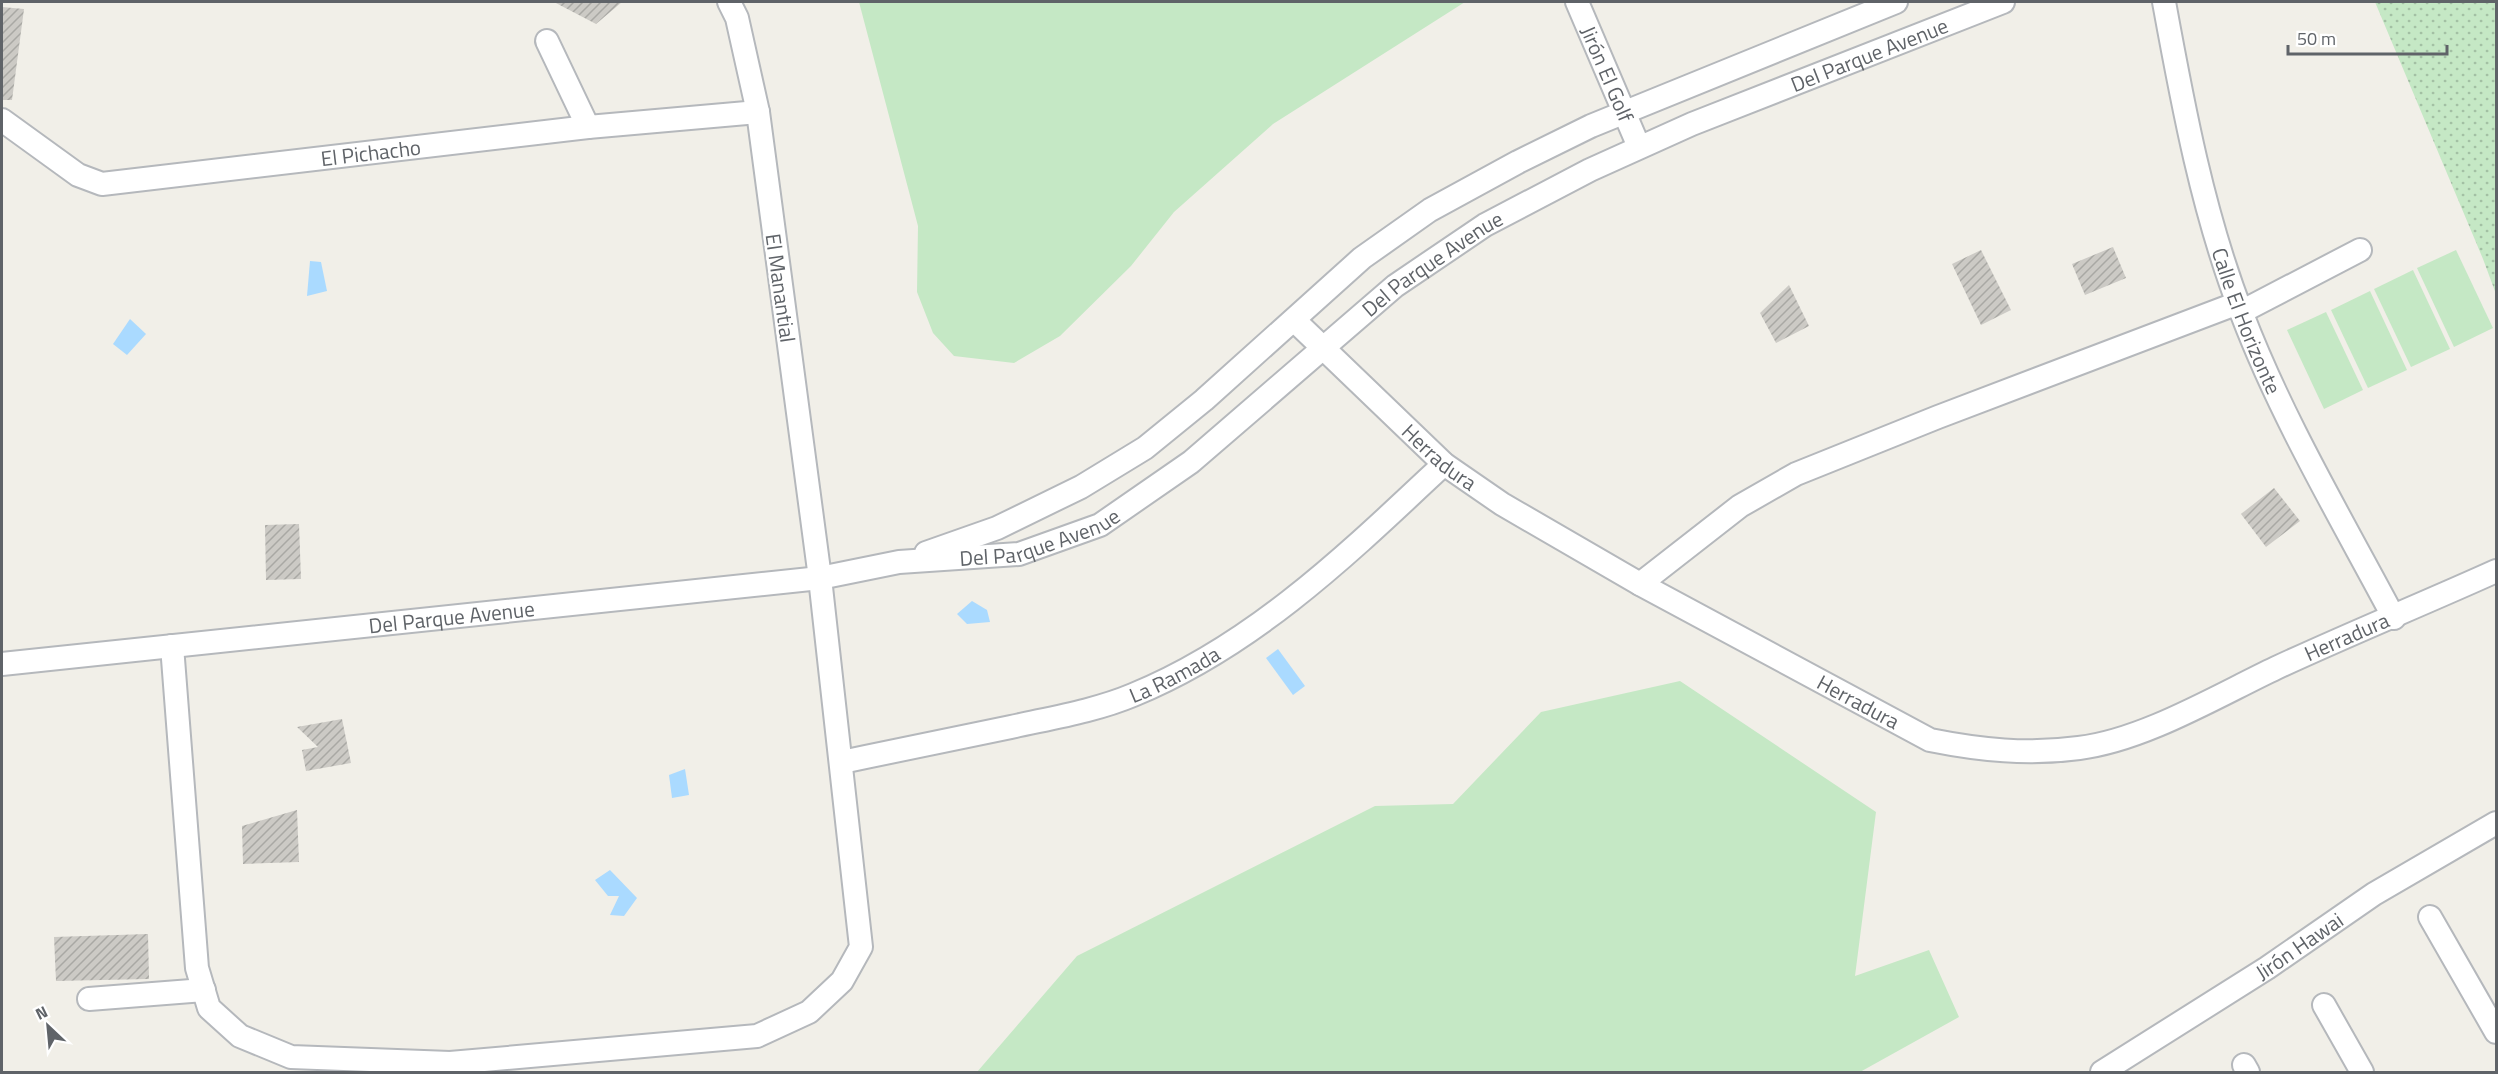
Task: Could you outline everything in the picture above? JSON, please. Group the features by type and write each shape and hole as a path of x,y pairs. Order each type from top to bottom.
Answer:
{"street":[{"name":"El Manantial","path":"172,646 197,968 209,1008 240,1036 291,1057 450,1063 757,1036 809,1012 842,981 861,947 842,762 758,112 737,18 729,2"},
{"name":"Jirón El Golf","path":"1576,2 1639,147"},
{"name":"Del Parque Avenue","path":"899,562 997,528 1081,488 1145,448 1294,320 1362,258 1430,210 1518,162 1624,112 1896,2"},
{"name":"Del Parque Avenue","path":"2,664 820,578 899,562 1019,554 1100,525 1191,462 1395,286 1455,243 1516,207 1639,147 2003,2"},
{"name":"Calle El Horizonte","path":"2169,3 2205,194 2239,308 2284,407 2394,618"},
{"path":"547,41 588,127"},
{"name":"El Pichacho","path":"2,120 78,175 102,184 588,127 758,112"},
{"path":"1640,584 1740,506 1796,474 1938,417 2239,308 2360,250"},
{"name":"Herradura","path":"1294,320 1444,464 1502,504 1640,584 1930,740 1980,750 2032,752 2080,748 2130,737 2321,647 2394,618 2496,571"},
{"name":"La Ramada","path":"842,762 1069,715 1132,696 1188,669 1244,635 1338,564 1444,464"},
{"name":"Jirón Hawai","path":"2102,1072 2267,968 2374,894 2496,823"},
{"path":"2430,917 2496,1032"},
{"path":"89,999 204,990"},
{"path":"2324,1005 2362,1072"}],"green space":[{"path":"859,2 1465,2 1273,124 1174,212 1131,266 1060,336 1014,363 954,356 933,333 917,292 918,226"},
{"path":"2375,2 2496,2 2496,294 2483,259"},
{"path":"2456,250 2493,328 2454,347 2417,268"},
{"path":"2413,270 2450,349 2411,367 2374,289"},
{"path":"2370,291 2407,370 2368,388 2331,310"},
{"path":"2326,312 2363,390 2324,409 2287,330"},
{"path":"1680,681 1876,812 1855,976 1929,950 1959,1017 1860,1072 977,1072 1077,956 1375,806 1453,804 1541,712"}],"water":[{"path":"310,261 321,262 327,291 307,296"},
{"path":"130,319 146,334 127,355 113,344"},
{"path":"972,601 987,610 990,622 967,624 957,614"},
{"path":"1278,649 1305,686 1293,695 1266,658"},
{"path":"685,769 689,795 672,798 669,775"},
{"path":"610,870 637,898 624,916 610,915 619,896 608,896 595,880"}],"building":[{"path":"554,2 622,2 596,24"},
{"path":"2,7 24,9 12,100 2,100"},
{"path":"2113,247 2126,278 2085,295 2072,264"},
{"path":"1981,250 2011,310 1981,325 1952,264"},
{"path":"1789,285 1809,326 1776,343 1760,313"},
{"path":"2274,488 2300,521 2266,547 2241,514"},
{"path":"299,524 301,579 266,580 265,525"},
{"path":"342,719 351,763 306,771 302,750 318,747 297,727"},
{"path":"297,810 299,862 243,864 242,826"},
{"path":"148,934 149,979 56,981 54,937"}]}
